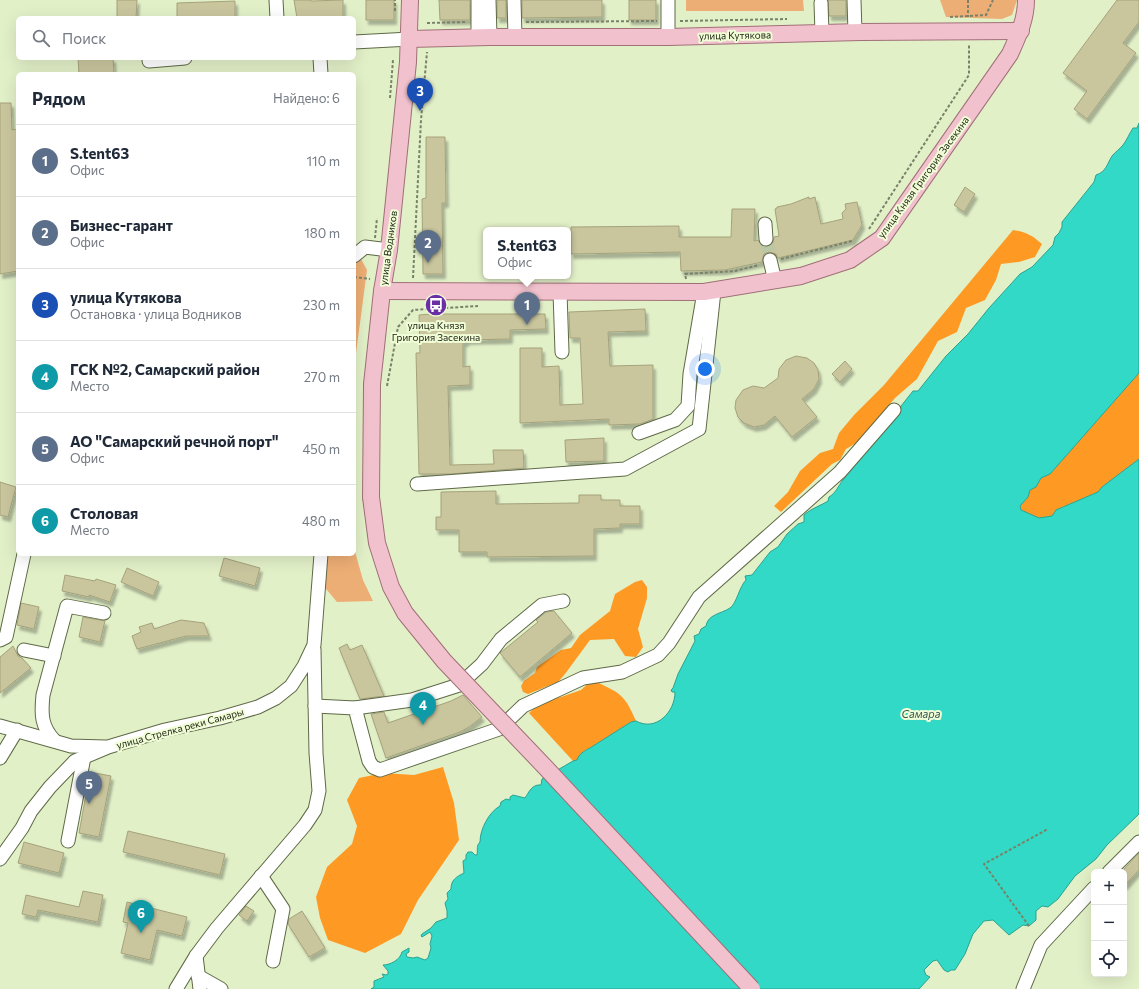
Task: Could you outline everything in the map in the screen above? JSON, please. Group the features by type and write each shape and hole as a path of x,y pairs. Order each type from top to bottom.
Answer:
{"main road":[{"name":"улица Водников","path":"410,0 410,39 389,250 382,291 372,384 371,497 377,543 391,587 405,613 444,661 552,773 752,989"},
{"name":"улица Князя Григория Засекина","path":"382,291 709,292 801,276 850,260 882,238 1010,54 1021,31 1026,11 1026,0"},
{"name":"улица Кутякова","path":"410,39 514,29 668,29 822,33 1021,31"}],"street":[{"path":"276,0 277,16"},
{"path":"478,0 482,32"},
{"path":"482,32 489,0"},
{"path":"514,0 514,29"},
{"path":"668,0 668,29"},
{"path":"854,0 855,32"},
{"path":"821,3 822,33"},
{"name":"улица Кутякова","path":"356,42 410,39"},
{"path":"149,62 167,60"},
{"path":"320,60 321,72"},
{"path":"765,224 766,239"},
{"path":"356,254 365,247 389,250"},
{"path":"770,261 774,281"},
{"path":"560,292 562,352"},
{"path":"639,433 675,420 688,406 690,374 709,292"},
{"path":"417,484 625,469 699,429 709,292"},
{"path":"355,708 368,761 373,767 380,770 499,729 523,706 583,678 622,672 658,655 669,643 699,597 840,472 894,410"},
{"path":"0,640 6,637 24,556"},
{"name":"улица Стрелка реки Самары","path":"0,859 22,828 31,811 50,787 75,762 108,747 165,730 220,718 258,707 276,698 291,686 304,666 314,645 321,556"},
{"path":"315,706 355,708 412,700 459,685 482,664 501,639 542,605 563,602"},
{"path":"56,741 45,728 42,721 42,706 43,695 67,606 104,613"},
{"path":"176,989 196,956 217,928 305,824 315,810 319,791 316,753 314,645"},
{"path":"24,650 54,656"},
{"path":"0,726 71,746 108,747"},
{"path":"0,758 17,730"},
{"path":"68,841 84,757"},
{"path":"1112,869 1139,842"},
{"path":"261,876 283,908 273,961"},
{"path":"1023,989 1041,945 1091,891"},
{"path":"196,956 200,989"},
{"path":"198,976 221,989"}],"path":[{"path":"868,232 969,75 968,0"},
{"path":"945,17 986,15 993,0"},
{"path":"514,29 668,29 787,19"},
{"path":"426,23 482,32"},
{"path":"413,280 421,120 427,52"},
{"path":"686,292 685,274 735,271 856,240"},
{"path":"356,278 370,279"},
{"path":"385,391 398,327 413,310"},
{"path":"1029,926 984,864 1048,829"}],"shaded area":[{"path":"686,0 803,0 804,11 686,11"},
{"path":"940,0 1017,0 1012,15 1002,19 946,17"},
{"path":"1013,230 1029,234 1042,244 1035,257 1019,262 1001,264 996,280 985,300 966,308 957,332 938,341 917,379 895,398 858,442 846,449 840,460 832,464 781,512 774,506 788,492 800,471 820,453 833,449 839,433 854,415 884,385"},
{"path":"360,257 367,270 356,353 356,258"},
{"path":"1139,373 1139,459 1102,487 1098,492 1056,510 1052,516 1039,518 1021,510 1020,506 1028,497 1030,490 1036,487 1041,478 1050,474"},
{"path":"356,555 363,580 373,601 337,602 322,584 324,556"},
{"path":"642,580 647,587 647,598 638,629 643,647 636,657 625,656 614,639 590,640 558,682 528,694 523,692 521,686 524,681 535,673 537,667 561,650 571,648 580,635 610,611 615,594 635,582"},
{"path":"592,680 620,695 628,705 636,721 631,722 584,751 577,760 573,761 529,713 542,701 561,697 581,690"},
{"path":"443,767 454,803 459,840 418,900 401,934 365,953 328,940 320,918 316,897 327,867 352,844 357,826 347,800 359,778 383,773 414,775"}],"water":[{"name":"Самара","path":"1139,123 1139,373 1050,474 1041,478 1036,487 1030,490 1028,497 1020,506 1021,510 1039,518 1052,516 1056,510 1098,492 1102,487 1139,459 1139,814 1107,845 1096,859 1075,876 1058,899 1048,907 1042,906 1036,911 1036,920 1029,926 1023,925 1009,935 993,920 984,921 973,934 965,954 955,970 948,972 944,970 937,960 933,961 924,970 926,975 930,977 919,989 371,989 374,987 374,981 384,977 382,974 388,974 388,971 383,965 394,962 402,952 409,948 409,952 406,954 407,957 417,957 425,960 428,958 432,936 430,932 422,937 421,936 436,922 447,918 445,903 448,899 447,893 451,889 454,879 464,873 463,861 466,859 468,852 472,852 477,855 483,826 492,812 500,806 501,802 506,799 510,800 510,797 513,795 525,798 533,787 541,785 542,779 577,760 584,752 631,722 636,721 643,724 651,724 657,722 668,713 672,707 675,692 672,692 671,690 695,641 694,636 699,634 701,629 706,626 709,619 732,606 746,580 745,576 752,575 770,552 778,547 787,534 798,524 804,522 804,515 828,501 829,497 846,475 913,391 918,391 946,356 968,334 1020,274 1032,267 1053,245 1055,237 1062,227 1062,222 1094,182 1096,175 1104,170 1112,156 1126,141 1133,128 1137,128"}],"building":[{"path":"117,0 137,0 136,16 117,16"},
{"path":"294,0 343,0 343,16 297,16"},
{"path":"366,0 394,0 394,20 366,20"},
{"path":"439,0 470,0 470,20 440,20"},
{"path":"497,0 506,0 506,18 497,18"},
{"path":"522,0 602,0 602,17 522,18"},
{"path":"629,0 656,0 656,20 629,20"},
{"path":"828,0 846,0 846,16 829,16"},
{"path":"1117,0 1139,0 1139,22 1123,43 1136,53 1087,119 1074,109 1087,91 1063,73"},
{"path":"235,1 235,16 177,16 177,3"},
{"path":"78,60 113,60 114,72 79,72"},
{"path":"0,103 11,103 12,130 16,129 16,271 0,274"},
{"path":"426,137 445,137 446,203 442,203 443,274 423,274 422,199 426,198"},
{"path":"965,187 975,194 964,212 954,205"},
{"path":"809,197 809,199 815,197 821,224 843,219 842,213 846,209 845,204 857,202 862,225 853,240 778,258 776,254 769,252 764,254 762,262 725,270 681,271 680,252 571,254 571,227 679,226 679,237 731,237 732,209 755,209 754,241 758,240 762,246 767,247 773,243 774,237 779,236 775,209 777,207 791,204"},
{"path":"431,304 440,304 440,314 545,314 546,329 510,330 510,339 466,340 466,342 463,342 463,367 470,366 470,385 448,386 450,465 494,464 493,450 523,450 524,468 451,474 419,474 416,353 420,353 419,315 431,314"},
{"path":"645,309 646,331 608,332 610,366 653,365 653,419 640,424 609,425 609,419 520,423 520,348 542,348 542,367 559,366 560,405 583,404 580,338 570,338 569,312"},
{"path":"796,356 807,358 814,363 818,370 819,379 814,389 802,399 817,417 792,437 775,416 764,425 754,427 744,423 738,417 735,408 736,400 743,390 753,386 764,388 778,378 779,369 786,360"},
{"path":"845,361 852,369 840,382 832,374"},
{"path":"604,438 604,461 566,462 565,440"},
{"path":"0,482 16,487 8,517 0,515"},
{"path":"496,491 496,504 579,503 579,495 601,495 601,500 620,500 620,506 640,506 640,524 620,524 620,528 594,529 594,556 487,557 487,552 459,552 459,530 436,530 436,517 441,517 441,492"},
{"path":"224,558 260,568 255,586 219,576"},
{"path":"127,568 159,582 153,596 121,582"},
{"path":"65,575 95,581 96,579 116,585 110,602 89,595 89,597 62,591"},
{"path":"21,603 39,607 34,629 17,625"},
{"path":"554,611 572,633 520,677 500,653 538,622 536,620 546,612"},
{"path":"83,617 105,621 100,642 79,637"},
{"path":"181,620 204,623 209,636 186,636 137,649 132,636 141,632 139,627 152,623 154,629"},
{"path":"347,644 350,650 362,645 384,696 360,699 339,648"},
{"path":"13,646 18,656 22,658 31,668 0,693 0,657"},
{"path":"463,695 482,717 460,732 386,758 371,714 384,712 388,723 451,701"},
{"path":"90,772 111,776 99,837 79,833"},
{"path":"128,831 225,854 220,875 123,852"},
{"path":"24,842 64,853 59,873 18,863"},
{"path":"1139,853 1139,870 1127,883 1127,869 1124,869"},
{"path":"83,891 103,895 98,922 38,910 36,917 22,914 26,895 79,907"},
{"path":"127,902 187,917 182,936 157,930 150,960 121,953 128,923 123,922"},
{"path":"246,906 254,911 247,921 239,915"},
{"path":"302,911 325,948 309,957 288,924 289,919"}],"tunnel":[{"path":"766,239 770,260"}],"place":[{"name":"улица Кутякова","path":"420,111"},
{"name":"Бизнес-гарант","path":"428,263"},
{"name":"улица Князя Григория Засекина","path":"436,305"},
{"name":"S.tent63","path":"527,325"},
{"name":"ГСК №2, Самарский район","path":"423,725"},
{"name":"АО \"Самарский речной порт\"","path":"89,804"},
{"name":"Столовая","path":"141,933"}]}
